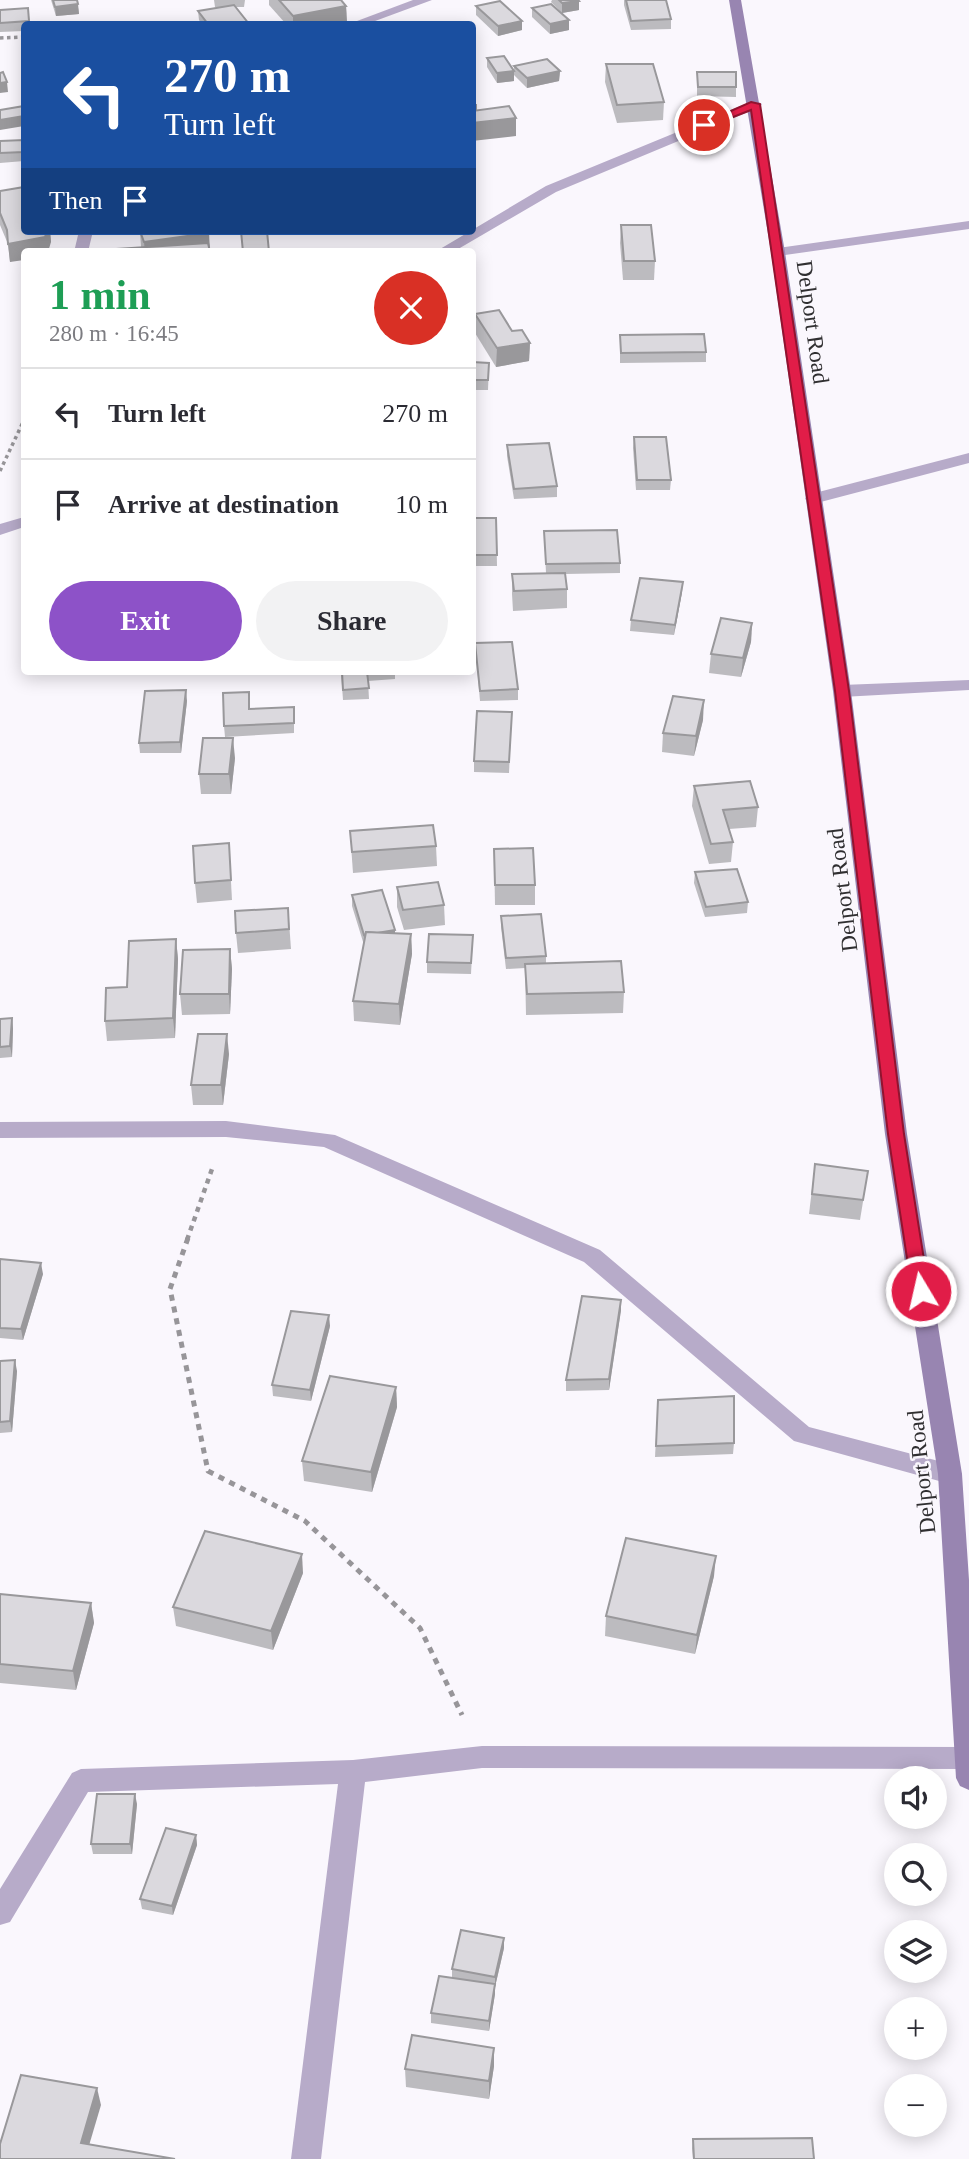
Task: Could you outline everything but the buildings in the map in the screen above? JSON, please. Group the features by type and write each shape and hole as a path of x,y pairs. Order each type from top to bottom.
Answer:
{"street":[{"path":"365,21 426,0"},
{"name":"Delport Road","path":"735,0 755,104 778,252 842,691 896,1134 950,1474 968,1764"},
{"path":"476,233 551,189 755,104"},
{"path":"778,252 969,225"},
{"path":"450,248 472,235"},
{"path":"813,499 969,458"},
{"path":"0,530 21,523"},
{"path":"842,691 969,685"},
{"path":"0,1130 226,1129 327,1140 592,1256 802,1434 950,1474"},
{"path":"0,1913 81,1781 352,1772 482,1757 968,1764"},
{"path":"306,2159 352,1772"}],"path":[{"path":"0,38 21,37"},
{"path":"0,471 21,426"},
{"path":"226,1129 170,1289 208,1471 305,1521 420,1628 482,1757"}],"route":[{"path":"704,125 755,104 842,691 880,1013 921,1291"}]}
